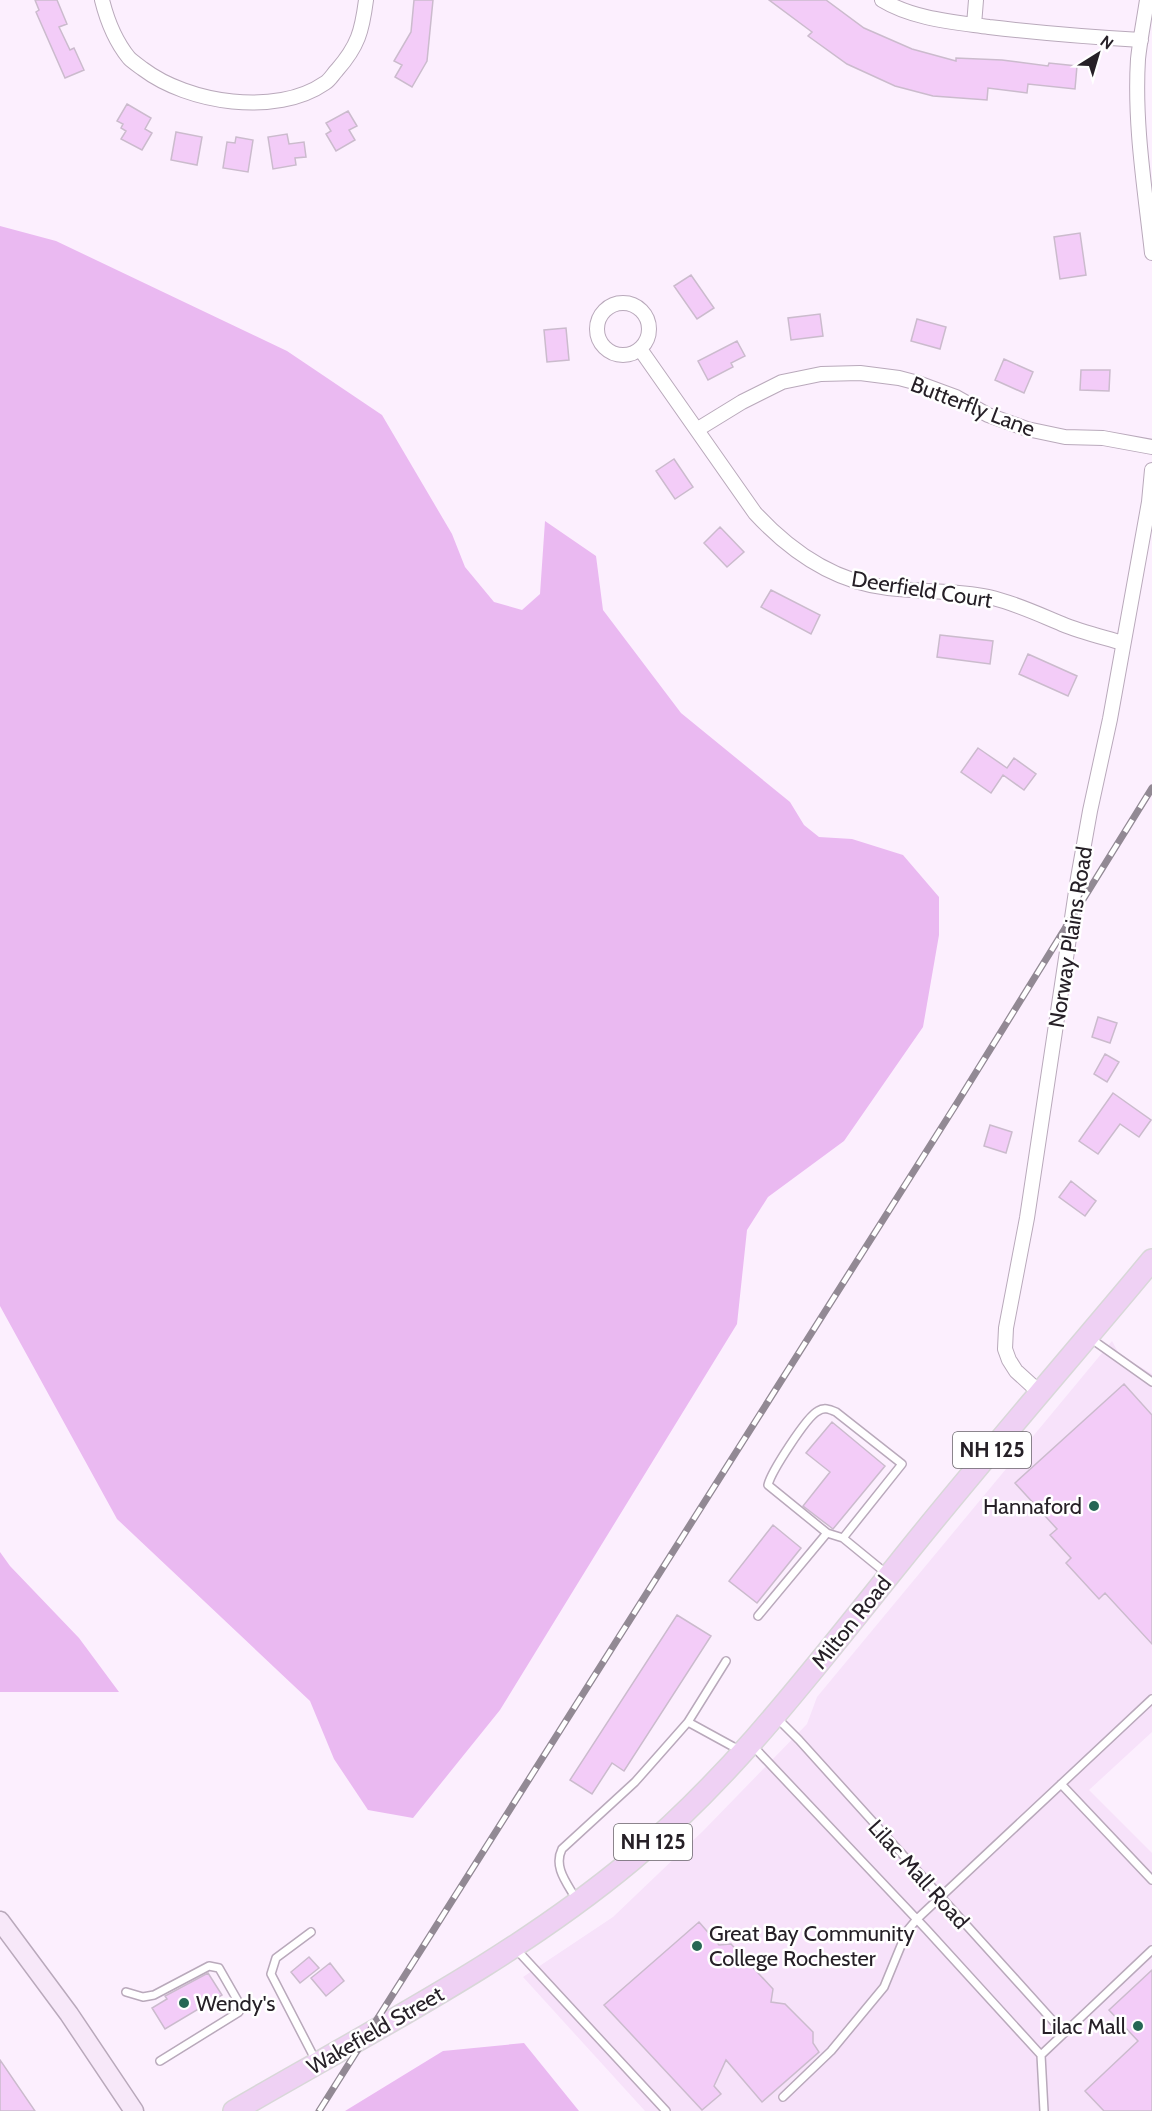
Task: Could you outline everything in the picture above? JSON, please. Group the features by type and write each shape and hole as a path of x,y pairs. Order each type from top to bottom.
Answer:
{"main road":[{"name":"Milton Road","path":"514,1947 578,1903 620,1870 681,1817 747,1748 775,1717 1039,1392 1152,1260"},
{"name":"Wakefield Street","path":"234,2111 460,1981 514,1947"}],"street":[{"path":"102,0 110,24 130,59 157,80 190,93 248,103 286,100 326,83 352,54 363,25 366,0"},
{"path":"882,0 925,17 974,25 1049,34 1141,40"},
{"path":"974,25 976,0"},
{"path":"1147,0 1138,58 1139,127 1152,253"},
{"name":"Deerfield Court","path":"640,349 755,513 768,528 799,553 829,572 847,579 888,588 988,597 1028,609 1064,625 1124,643"},
{"name":"Butterfly Lane","path":"698,429 749,398 782,382 821,374 860,373 918,383 956,397 988,415 1027,429 1065,437 1103,438 1152,447"},
{"name":"Norway Plains Road","path":"1039,1392 1016,1371 1009,1360 1005,1349 1006,1328 1029,1206 1078,878 1124,643 1149,502 1152,470"},
{"path":"0,1921 63,2005 134,2111"}],"lane":[{"path":"1088,1337 1152,1382"},
{"path":"843,1538 902,1464 836,1412 821,1409 814,1412 807,1422 775,1469 768,1485 827,1533 843,1538 889,1576"},
{"path":"758,1616 827,1533"},
{"path":"578,1903 560,1869 559,1856 562,1849 635,1782 688,1722 726,1661"},
{"path":"783,2097 831,2051 884,1987 907,1932 917,1919 1152,1699"},
{"name":"Lilac Mall Road","path":"775,1717 799,1740 1063,2032"},
{"name":"Lilac Mall Road","path":"688,1722 747,1748 917,1919 1041,2055"},
{"path":"1060,1784 1152,1880"},
{"path":"311,1932 276,1958 272,1974 317,2063"},
{"path":"514,1947 666,2111"},
{"path":"1044,2111 1041,2055 1152,1950"},
{"path":"126,1992 143,1997 154,1995 209,1966 219,1968 239,2003 239,2012 160,2061"}],"shaded area":[{"path":"0,226 56,241 287,351 382,415 452,534 465,567 494,602 522,610 540,594 545,521 596,556 603,610 681,713 790,802 804,825 819,837 852,839 903,855 939,897 939,935 923,1027 844,1141 768,1197 747,1230 737,1324 500,1710 413,1818 368,1810 334,1759 310,1701 117,1519 0,1306"},
{"path":"1112,1341 1119,1354 1152,1374 1152,1732 1089,1790 1152,1853 1152,2111 645,2111 523,1977 613,1917 703,1831 807,1724 817,1697"},
{"path":"0,1552 10,1566 79,1638 119,1692 0,1692"},
{"path":"524,2043 579,2111 345,2111 443,2051"}],"building":[{"path":"35,0 57,0 67,24 59,27 70,50 74,48 84,70 65,78 36,12 39,10"},
{"path":"414,0 433,0 427,61 412,87 395,77 402,65 394,61 411,32"},
{"path":"769,0 826,0 864,28 912,49 956,61 956,58 1002,60 1048,66 1049,63 1077,66 1075,89 1028,84 1027,93 988,88 987,100 933,96 895,86 847,64 808,36 812,32"},
{"path":"127,104 151,118 145,129 152,133 142,150 121,139 126,131 121,128 123,124 117,121"},
{"path":"348,111 357,126 349,130 355,140 336,151 326,134 331,131 326,123"},
{"path":"176,132 202,137 197,165 171,160"},
{"path":"287,134 289,144 304,142 306,157 295,158 296,165 273,169 268,137"},
{"path":"236,137 253,140 248,172 223,168 227,142 235,143"},
{"path":"1080,233 1086,275 1060,279 1054,237"},
{"path":"691,275 714,308 697,319 674,286"},
{"path":"820,314 823,336 791,340 788,318"},
{"path":"917,319 946,327 940,349 911,341"},
{"path":"566,328 569,360 547,362 544,330"},
{"path":"737,341 745,356 731,363 733,367 708,380 698,361"},
{"path":"1004,359 1033,372 1024,393 995,380"},
{"path":"1081,370 1110,370 1109,391 1080,390"},
{"path":"674,459 693,487 675,499 656,471"},
{"path":"720,527 744,552 727,567 704,543"},
{"path":"771,590 820,615 811,634 761,607"},
{"path":"940,635 993,641 990,664 937,657"},
{"path":"1028,654 1077,676 1068,696 1019,674"},
{"path":"978,748 1007,768 1014,758 1036,774 1024,790 1003,775 991,793 961,772"},
{"path":"1098,1017 1117,1023 1110,1043 1092,1037"},
{"path":"1105,1054 1119,1062 1107,1082 1094,1074"},
{"path":"1113,1093 1151,1120 1139,1137 1120,1124 1098,1154 1079,1141"},
{"path":"990,1125 1012,1132 1006,1153 984,1146"},
{"path":"1071,1181 1096,1201 1085,1216 1059,1197"},
{"name":"Hannaford","path":"1124,1384 1152,1415 1152,1644 1105,1593 1099,1599 1066,1563 1071,1558 1050,1535 1057,1529 1015,1483"},
{"path":"832,1422 885,1466 833,1529 803,1506 830,1472 806,1453"},
{"path":"773,1525 801,1548 757,1603 729,1581"},
{"path":"677,1615 711,1636 624,1771 612,1763 592,1794 570,1780"},
{"path":"699,1922 719,1945 731,1944 773,1989 771,2002 785,2004 813,2032 813,2043 819,2052 762,2102 726,2060 714,2086 721,2094 702,2110 604,2005"},
{"path":"309,1957 319,1968 300,1983 291,1972"},
{"path":"330,1963 344,1981 326,1996 311,1978"},
{"name":"Lilac Mall","path":"1152,1970 1152,2111 1104,2111 1085,2091 1138,2041 1109,2010"},
{"name":"Wendy's","path":"208,1973 222,1995 165,2029 152,2008 167,1999 165,1996"},
{"path":"0,2060 35,2111 0,2111"}],"railway":[{"path":"319,2111 957,1103 1152,788"}],"place":[{"name":"Hannaford","path":"1094,1506"},
{"name":"Great Bay Community College Rochester","path":"697,1946"},
{"name":"Wendy's","path":"184,2003"},
{"name":"Lilac Mall","path":"1138,2026"}]}
